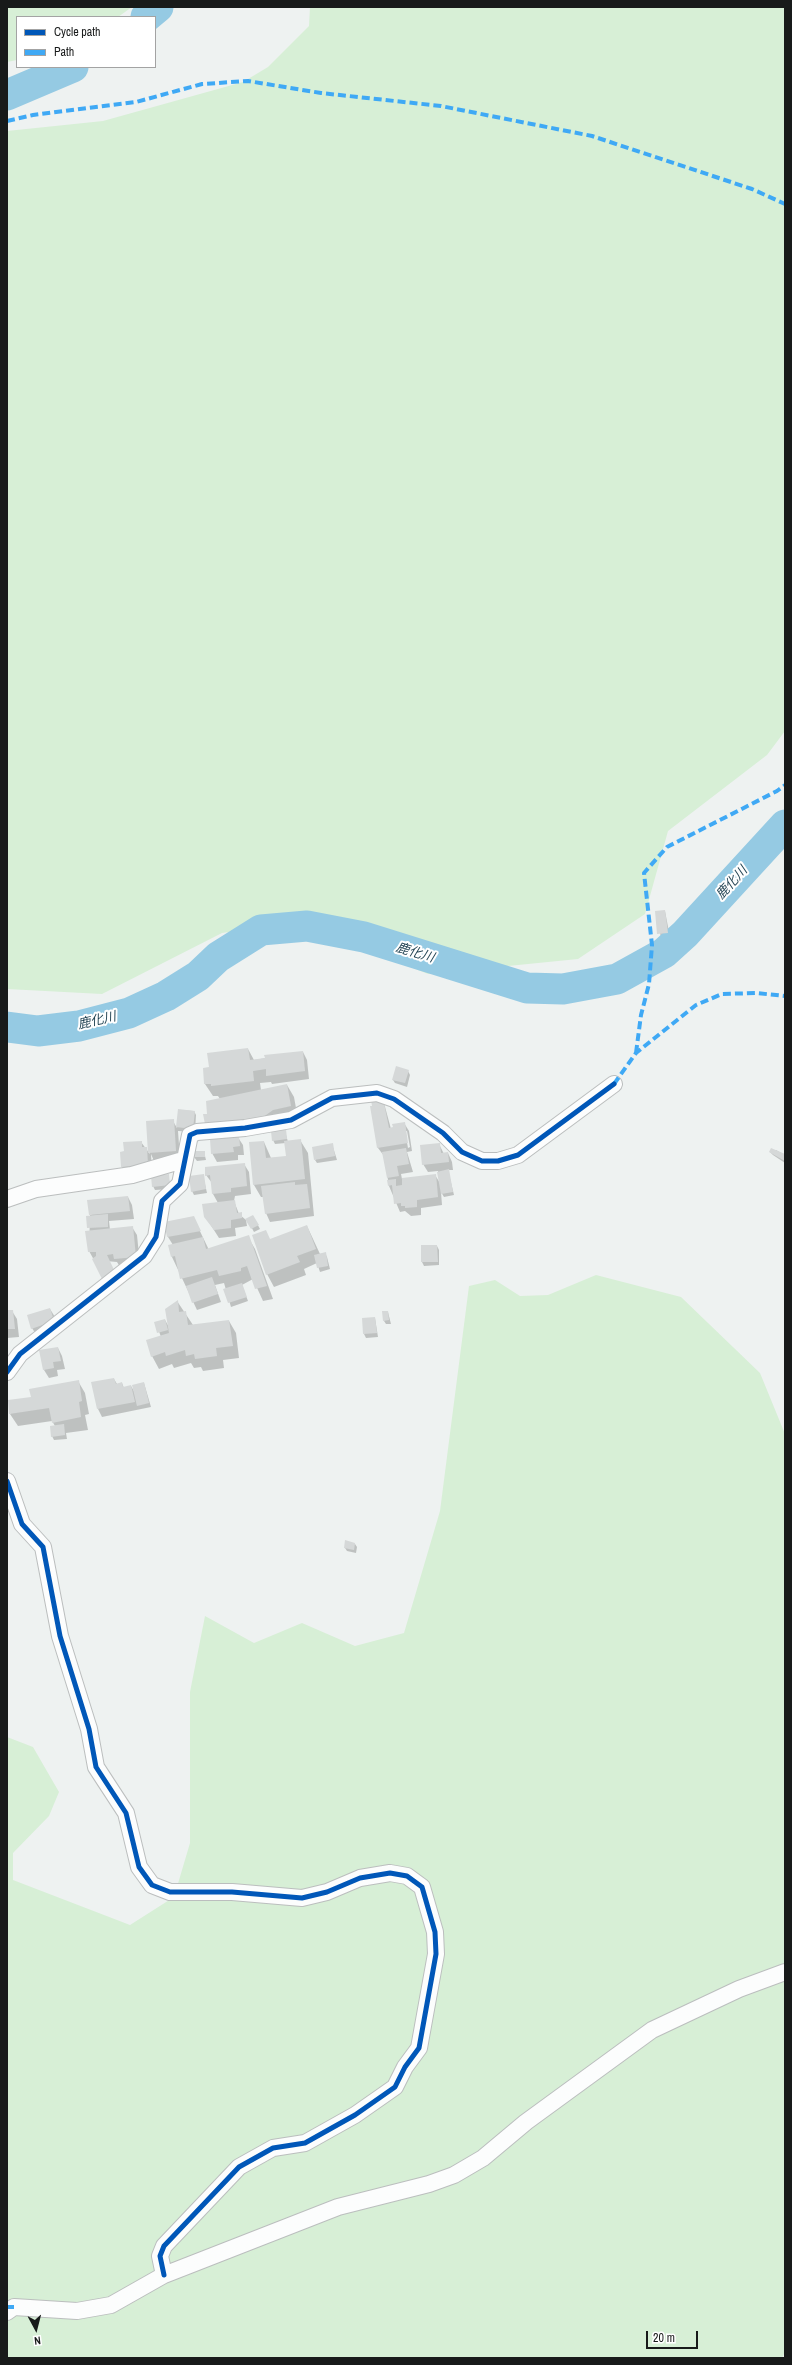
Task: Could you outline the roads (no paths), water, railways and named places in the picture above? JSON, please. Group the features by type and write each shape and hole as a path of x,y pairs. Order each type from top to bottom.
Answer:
{"street":[{"path":"7,1372 20,1354 144,1256 156,1237 162,1201 180,1184 183,1160 190,1135 197,1132 245,1128 291,1120 332,1098 377,1093 394,1099 443,1133 462,1152 482,1161 498,1161 518,1155 614,1084"},
{"path":"7,1199 36,1189 132,1175 183,1160"},
{"path":"7,1481 22,1524 42,1547 60,1636 89,1729 96,1767 126,1813 139,1867 152,1885 170,1892 232,1892 302,1898 327,1892 360,1878 390,1873 407,1876 422,1887 435,1932 436,1954 419,2048 405,2067 395,2087 355,2115 305,2143 273,2148 239,2167 164,2246 160,2256 164,2275"},
{"path":"7,2312 14,2307 33,2307 77,2311 94,2309 125,2298 164,2275 338,2206 429,2184 454,2175 483,2158 526,2122 652,2030 739,1988 785,1972"}],"waterway":[{"path":"147,16 158,7"},
{"path":"7,95 71,68"},
{"name":"鹿化川","path":"7,1027 38,1031 79,1026 129,1013 166,996 198,976 218,957 261,930 307,926 364,937 527,988 563,989 617,979 664,953 685,934 785,825"}]}
